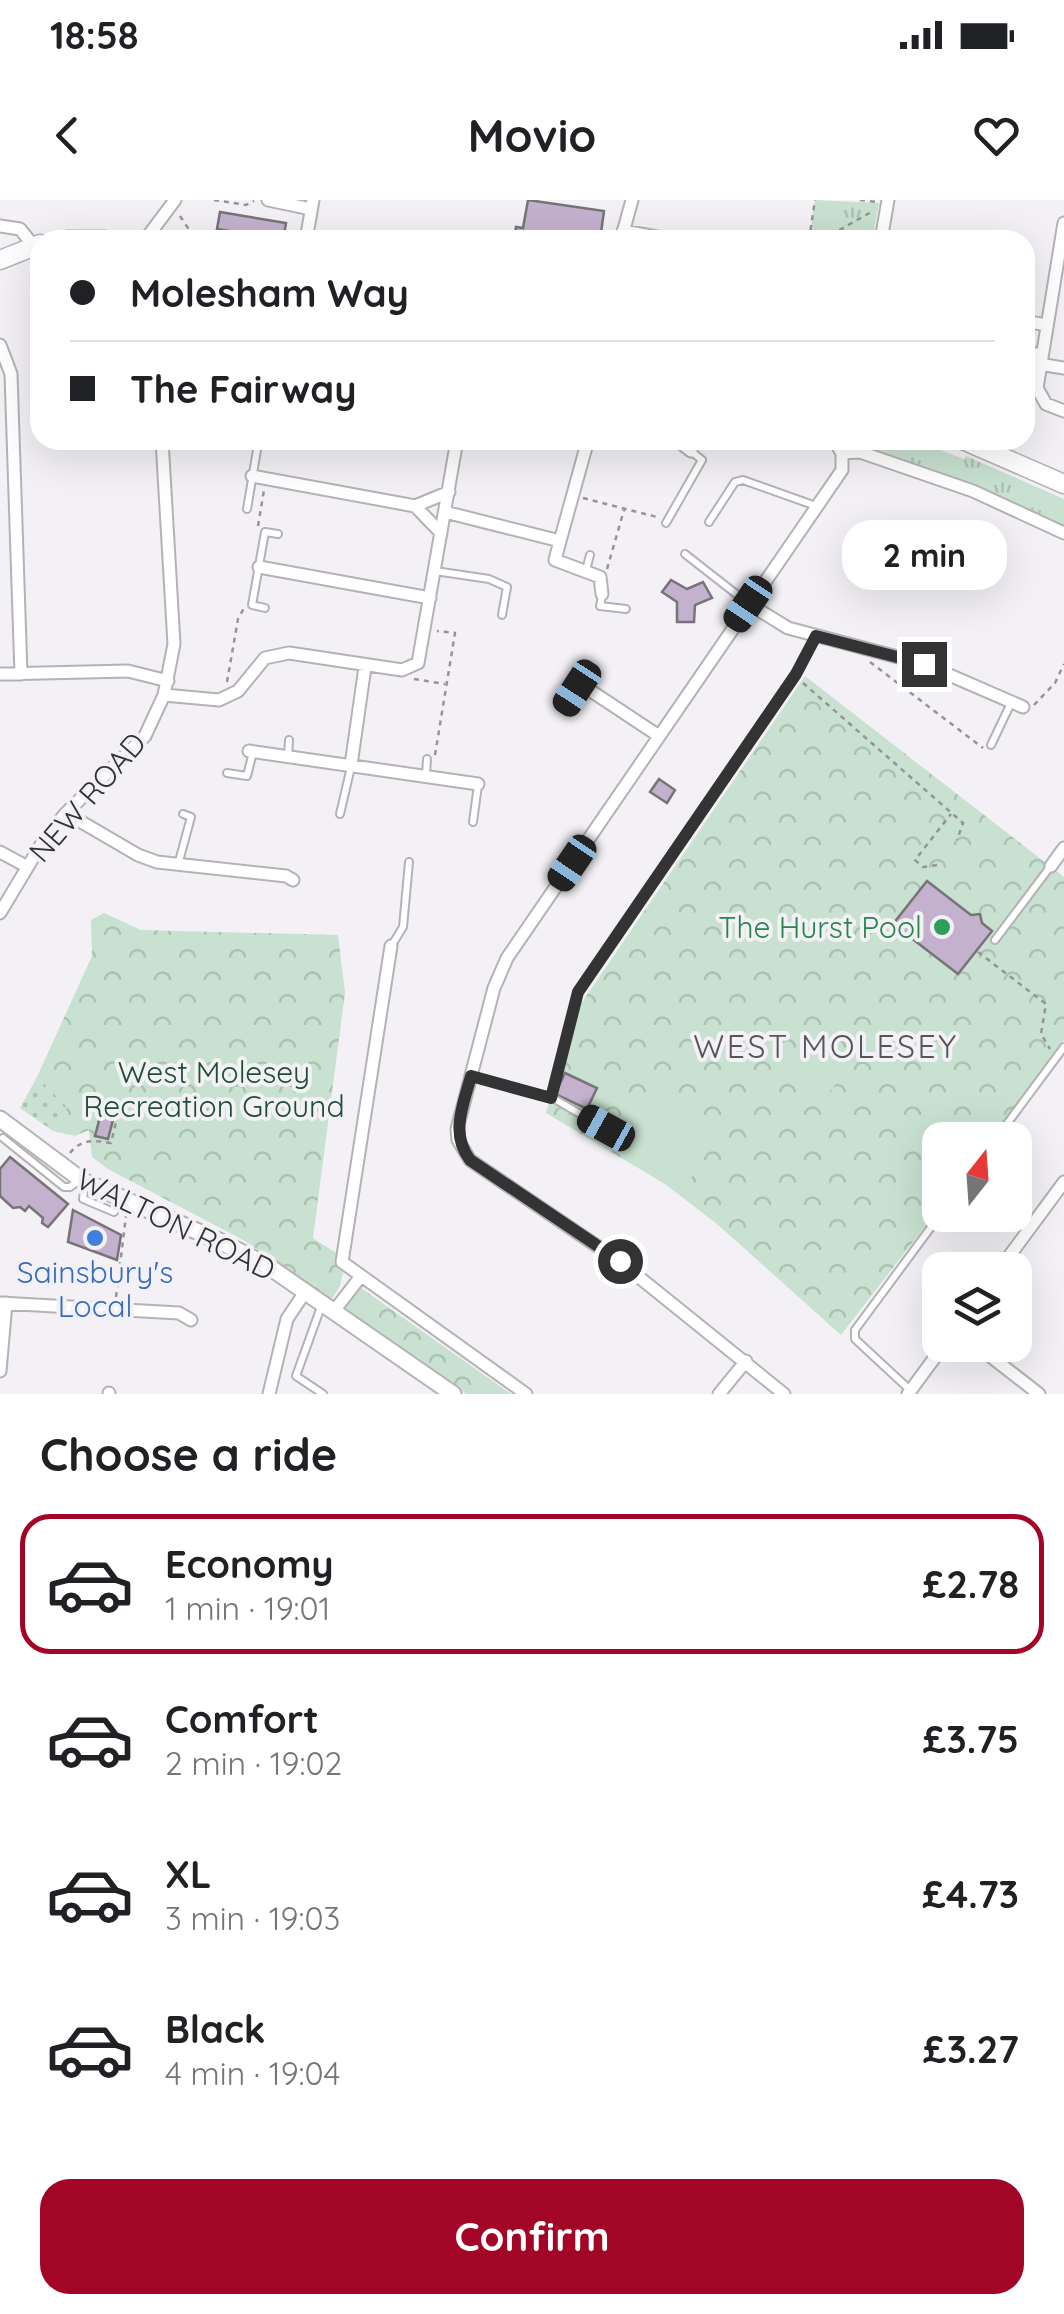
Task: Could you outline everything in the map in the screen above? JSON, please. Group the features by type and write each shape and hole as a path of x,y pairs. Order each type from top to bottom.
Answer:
{"main road":[{"path":"0,260 30,247"},
{"path":"986,450 1064,484"},
{"name":"WALTON ROAD","path":"3,1132 82,1181 242,1252 453,1394"}],"street":[{"path":"268,200 312,204 308,230"},
{"path":"624,230 632,200"},
{"path":"883,230 888,202"},
{"path":"154,230 175,203"},
{"path":"1064,222 1036,388 1046,404 1064,411"},
{"path":"0,226 20,230 30,239"},
{"path":"1035,323 1046,325"},
{"path":"0,345 11,374 21,674"},
{"path":"1035,357 1064,368"},
{"name":"NEW ROAD","path":"0,913 26,866 66,812 144,736 166,688 174,644 163,450"},
{"path":"0,674 128,670 166,688 218,700 238,691 265,658 289,654 402,670 418,663 454,450"},
{"path":"585,450 555,560 600,577 602,594"},
{"path":"784,1394 620,1261 470,1160 458,1140 457,1128 494,988 507,958 842,470 842,452 860,452 973,490 1064,533"},
{"path":"252,476 416,506 448,492"},
{"path":"416,506 441,533"},
{"path":"445,512 560,541"},
{"path":"259,567 430,598"},
{"path":"748,604 788,628 924,664 1017,705"},
{"path":"351,765 365,666"},
{"path":"566,705 582,685 658,736"},
{"path":"252,751 478,784"},
{"path":"66,812 138,855 178,866 286,876 292,880"},
{"path":"1050,866 1064,848"},
{"path":"0,852 26,866"},
{"path":"391,946 342,1262 526,1394"},
{"path":"1013,1252 1064,1182"},
{"path":"1052,1198 1064,1206"},
{"path":"328,1307 361,1276"},
{"path":"269,1394 288,1319 305,1292"},
{"path":"0,1371 3,1303 180,1314 191,1320"},
{"path":"719,1394 746,1361"},
{"path":"910,1392 932,1362"},
{"path":"998,1362 1039,1394"}],"lane":[{"path":"247,509 257,450"},
{"path":"667,522 702,460 691,450"},
{"path":"710,522 735,482 743,480 817,506"},
{"path":"265,608 252,606 265,532 278,534"},
{"path":"685,554 748,604"},
{"path":"586,570 590,556"},
{"path":"434,571 490,579 507,587 502,615"},
{"path":"602,594 600,606 626,609"},
{"path":"551,1098 578,992 796,674 816,636"},
{"path":"989,748 1017,705"},
{"path":"288,758 289,740"},
{"path":"227,773 247,776 252,751"},
{"path":"426,759 426,775"},
{"path":"340,814 351,765"},
{"path":"473,822 478,784"},
{"path":"178,866 191,816 184,814"},
{"path":"391,946 403,927 409,862"},
{"path":"996,940 1050,866"},
{"path":"1009,1122 1062,1052"},
{"path":"471,1076 551,1098 606,1128"},
{"path":"3,1132 64,1186 82,1181"},
{"path":"910,1392 854,1339 855,1330 927,1232"},
{"path":"323,1394 296,1376 328,1307"}],"path":[{"path":"214,200 246,205 256,200"},
{"path":"811,230 816,200"},
{"path":"860,200 888,202"},
{"path":"839,230 888,202"},
{"path":"175,203 190,230"},
{"path":"572,495 667,522"},
{"path":"600,577 605,574 624,508"},
{"path":"426,630 455,634 434,759 426,759"},
{"path":"862,650 861,656 989,748"},
{"path":"1017,705 1035,706 1055,683 1064,664"},
{"path":"402,670 404,677 447,684"},
{"path":"796,674 964,823 957,840"},
{"path":"937,865 923,867 915,860 952,813"},
{"path":"978,952 1046,1004 1041,1034 1044,1044 1062,1052"},
{"path":"61,1167 76,1145 94,1140 111,1143 117,1118"},
{"path":"114,1309 124,1202"}],"green space":[{"path":"815,200 879,203 874,230 810,230"},
{"path":"872,450 940,450 964,459 966,456 1064,499 1064,527 987,491"},
{"path":"805,676 1064,877 1064,1040 1003,1122 922,1122 922,1230 841,1335 717,1224 665,1184 546,1113 576,1011"},
{"name":"West Molesey Recreation Ground","path":"104,913 141,930 338,935 345,993 313,1238 336,1253 334,1264 343,1272 331,1300 245,1241 108,1169 92,1157 89,1130 75,1136 53,1131 67,1107 37,1077 92,956 91,920"},
{"path":"816,1034 855,1059 822,1102 821,1097 788,1072"},
{"path":"37,1077 67,1107 53,1131 20,1108"},
{"path":"649,1091 719,1134 685,1188 615,1145"},
{"path":"361,1288 511,1394 466,1394 345,1309 355,1290"}],"building":[{"path":"528,200 604,211 601,230 516,230 523,228"},
{"path":"220,212 286,223 285,230 217,229"},
{"path":"671,580 687,589 703,582 712,598 695,605 694,622 677,622 677,602 662,592"},
{"path":"659,779 675,790 667,803 650,792"},
{"name":"The Hurst Pool","path":"927,881 971,915 980,914 982,923 992,931 958,974 893,924"},
{"path":"565,1073 597,1088 587,1109 555,1094"},
{"path":"101,1113 114,1116 108,1139 95,1136"},
{"path":"10,1157 68,1204 48,1227 29,1206 25,1211 13,1208 0,1196 0,1169"},
{"name":"Sainsbury's Local","path":"73,1210 121,1235 117,1260 68,1242"}],"place":[{"name":"The Hurst Pool","path":"942,927"},
{"name":"Sainsbury's Local","path":"95,1238"}],"district":[{"name":"WEST MOLESEY","path":"826,1046"}],"route":[{"path":"620,1261 463,1152 457,1128 471,1076 551,1098 578,992 796,674 816,636 924,664"}]}
